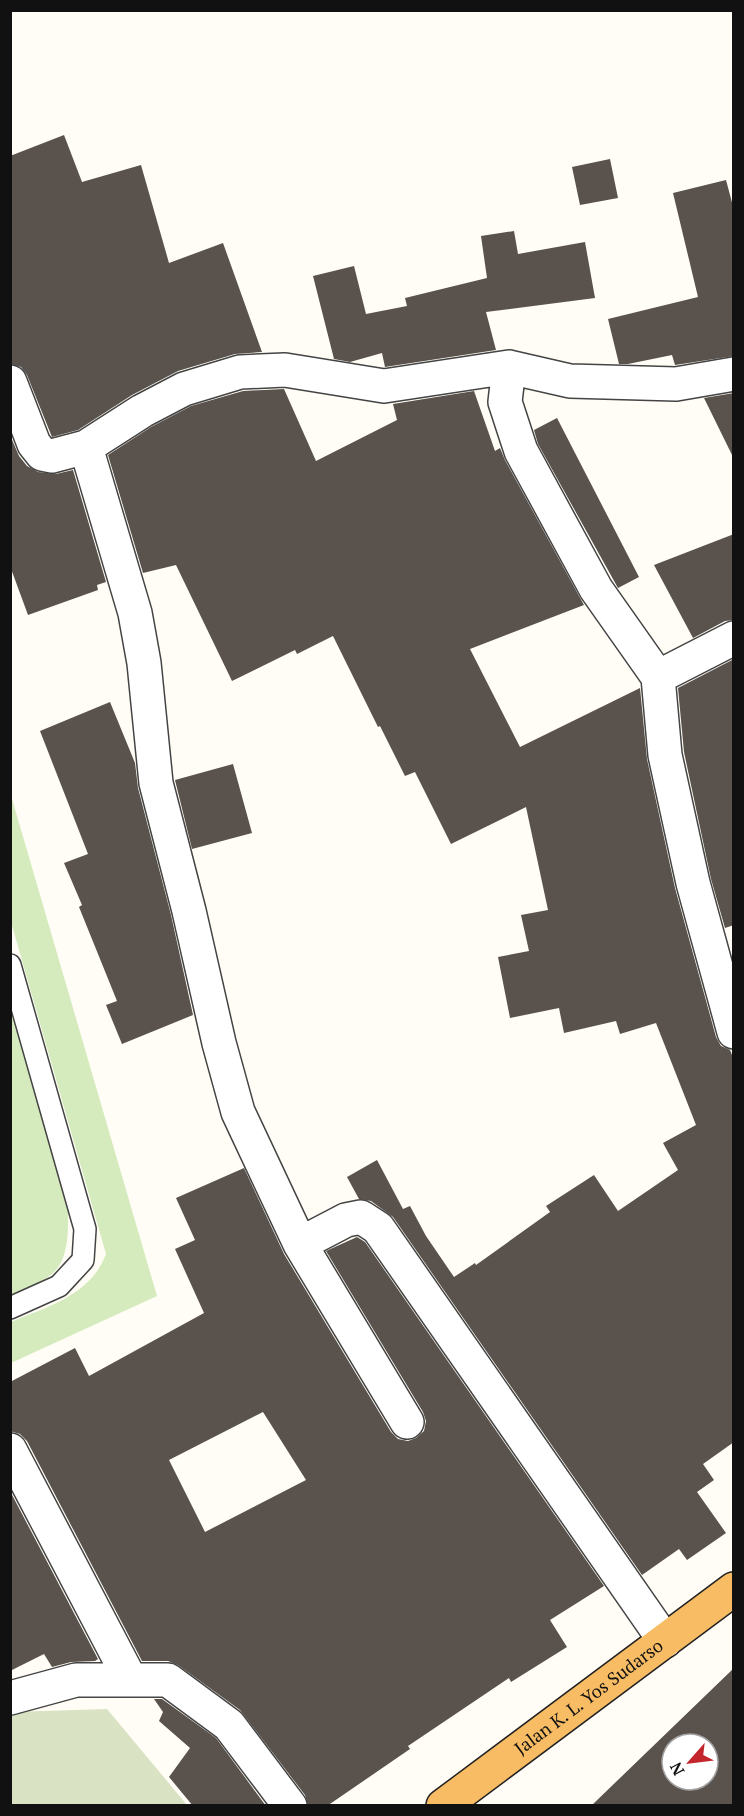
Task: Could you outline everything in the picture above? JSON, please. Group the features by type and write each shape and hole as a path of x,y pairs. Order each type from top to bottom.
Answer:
{"highway":[{"name":"Jalan K. L. Yos Sudarso","path":"443,1806 734,1589"}],"street":[{"path":"10,382 34,444 42,454 52,456 86,447 142,411 184,389 240,372 285,370 384,386 509,367 570,381 676,384 734,374"},
{"path":"509,367 505,402 521,451 596,589 658,677 664,754 693,883 734,1032"},
{"path":"86,447 135,613 144,663 156,783 238,1112 300,1244 407,1422"},
{"path":"658,677 734,638"},
{"path":"300,1244 346,1220 362,1217 378,1228 665,1641"},
{"path":"10,1450 130,1679"},
{"path":"10,1698 76,1680 168,1680 229,1725 290,1806"}],"lane":[{"path":"10,965 85,1229 82,1260 59,1286 10,1308"}],"green space":[{"path":"10,792 157,1296 11,1363 11,1322 53,1305 79,1290 99,1268 106,1254 11,922"},
{"path":"10,1003 68,1207 67,1243 58,1268 43,1280 11,1296"},
{"path":"107,1709 187,1805 11,1805 10,1712"}],"building":[{"path":"64,135 82,182 141,165 169,263 223,243 262,352 235,354 178,371 132,395 78,430 52,437 27,375 21,367 10,364 10,156"},
{"path":"610,159 618,198 580,205 572,167"},
{"path":"726,180 734,210 734,356 675,365 672,355 619,364 608,319 698,297 673,193"},
{"path":"514,231 518,254 585,242 595,298 486,312 496,350 385,367 382,353 350,362 334,359 313,276 354,266 366,314 407,306 405,298 487,278 481,236"},
{"path":"284,389 316,461 397,420 393,404 474,391 495,451 500,448 584,605 470,649 520,747 640,688 647,759 675,888 716,1037 721,1046 730,1050 734,1060 734,1442 703,1464 714,1480 697,1492 726,1533 687,1560 679,1549 642,1575 393,1217 371,1201 359,1199 347,1177 377,1160 403,1209 410,1206 426,1236 454,1277 475,1263 476,1265 550,1212 546,1206 594,1175 618,1211 678,1170 663,1143 696,1125 656,1023 620,1034 616,1021 564,1033 559,1008 510,1018 498,957 529,951 521,915 548,910 526,807 451,844 415,772 405,776 333,636 297,654 295,650 232,681 176,565 143,573 108,455 151,427 191,406 243,391"},
{"path":"734,393 734,459 704,398"},
{"path":"557,418 639,577 618,588 538,444 534,430"},
{"path":"10,435 19,456 27,466 38,472 56,474 73,470 106,582 97,585 98,590 28,615 10,566"},
{"path":"734,534 734,620 725,621 693,638 654,565"},
{"path":"734,659 734,925 725,928 711,879 684,752 678,688"},
{"path":"110,702 135,763 138,788 171,915 193,1015 122,1044 106,1005 117,1001 64,863 88,854 40,731"},
{"path":"233,764 252,833 192,849 175,780"},
{"path":"244,1168 284,1254 391,1432 398,1439 408,1441 424,1431 426,1421 423,1412 326,1251 357,1237 365,1242 604,1586 550,1620 567,1647 511,1682 509,1678 408,1746 410,1749 327,1806 308,1806 305,1795 240,1710 178,1665 168,1661 142,1661 27,1441 20,1434 10,1431 10,1382 75,1348 89,1376 204,1313 175,1249 195,1240 176,1198","holes":["263,1412 306,1480 205,1532 169,1460"]},
{"path":"10,1491 98,1659 95,1661 71,1662 52,1667 44,1654 10,1671"},
{"path":"734,1668 734,1806 591,1806 660,1739 660,1792 720,1792 720,1732 668,1732"},
{"path":"154,1699 162,1699 216,1738 266,1806 193,1806 169,1777 190,1748 159,1721 163,1712"}]}
